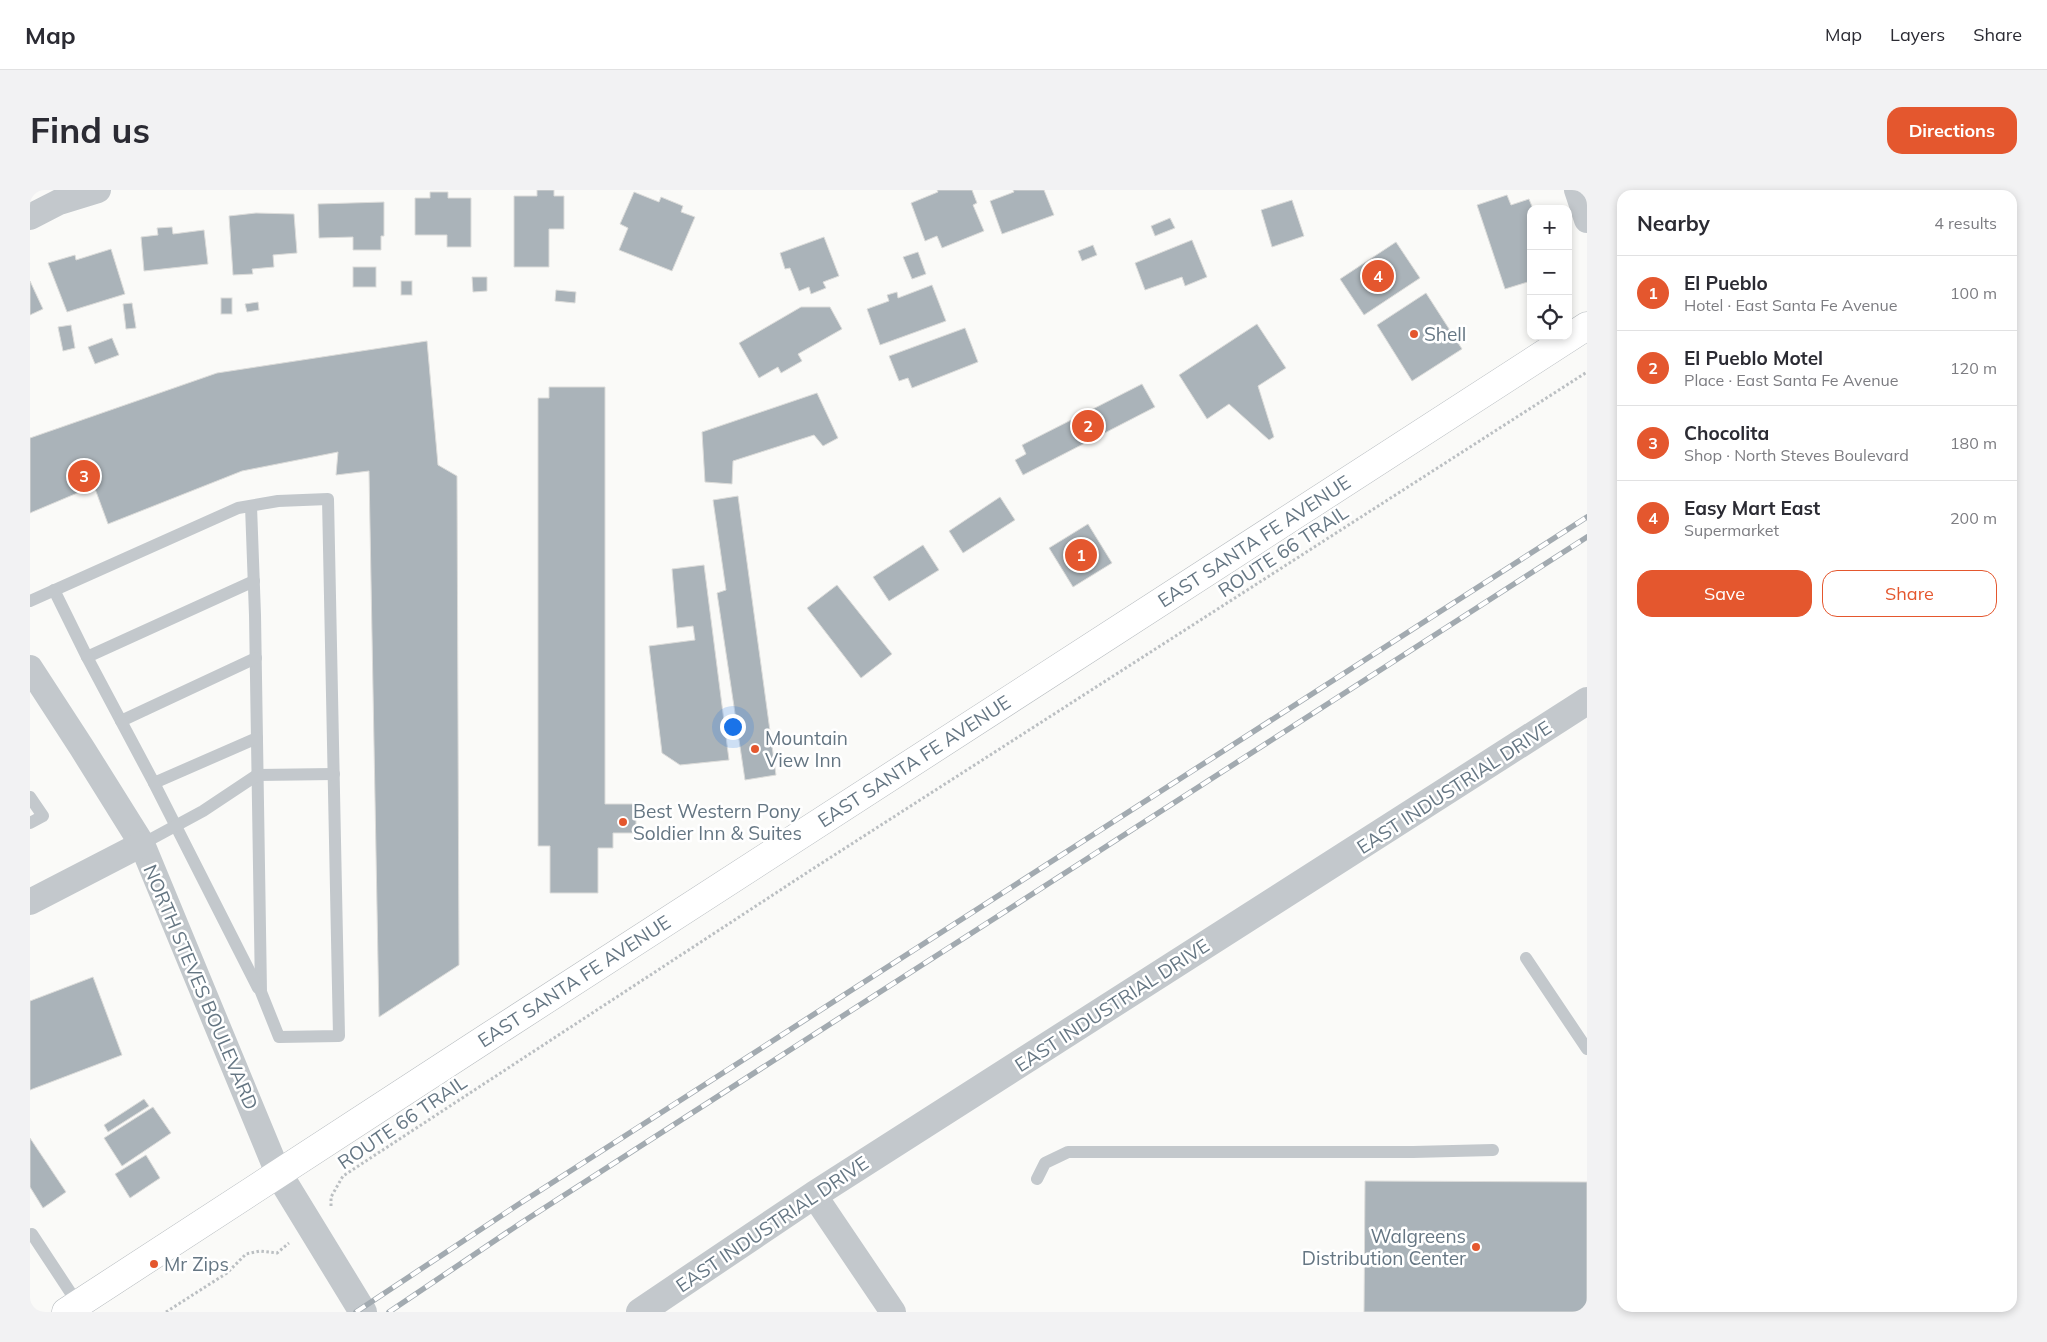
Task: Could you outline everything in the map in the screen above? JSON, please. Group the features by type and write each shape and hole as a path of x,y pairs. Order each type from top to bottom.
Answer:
{"main road":[{"name":"EAST SANTA FE AVENUE","path":"72,1308 1587,326"}],"street":[{"path":"30,217 60,202 98,190"},
{"path":"1577,190 1587,220"},
{"name":"NORTH STEVES BOULEVARD","path":"30,668 142,844 278,1173 363,1312"},
{"name":"EAST INDUSTRIAL DRIVE","path":"640,1312 814,1195 1587,701"},
{"path":"30,902 142,844"},
{"path":"814,1195 894,1312"}],"lane":[{"path":"30,601 54,590 238,508 278,501 328,499 339,1036 279,1037 261,992 54,590"},
{"path":"251,506 256,658 261,992"},
{"path":"87,657 254,581"},
{"path":"121,721 256,658"},
{"path":"154,783 257,738"},
{"path":"142,844 203,811 258,775 334,774"},
{"path":"30,797 43,816 30,823"},
{"path":"1526,958 1587,1049"},
{"path":"1037,1179 1045,1163 1068,1152 1414,1152 1494,1150"},
{"path":"30,1235 32,1234 72,1308"}],"path":[{"name":"ROUTE 66 TRAIL","path":"331,1206 331,1197 343,1176 375,1154 828,859 1587,372"},
{"path":"166,1312 227,1273 246,1254 260,1251 277,1254"}],"building":[{"path":"537,190 554,190 554,196 564,196 564,229 549,229 549,267 514,267 514,196 537,196"},
{"path":"937,190 972,190 977,203 973,205 984,231 942,248 937,236 925,241 911,203 938,192"},
{"path":"1013,190 1044,190 1054,215 1002,234 990,201 1014,192"},
{"path":"430,192 448,192 448,198 471,198 471,247 447,247 447,235 415,235 415,198 430,198"},
{"path":"634,192 659,202 661,197 683,206 681,212 695,217 672,271 619,250 628,228 620,224"},
{"path":"1507,195 1511,205 1529,199 1531,205 1527,205 1527,282 1505,289 1477,205"},
{"path":"1292,200 1304,236 1272,247 1261,210"},
{"path":"384,202 384,236 381,236 381,250 353,250 353,237 319,238 318,204"},
{"path":"256,213 294,214 297,253 273,255 274,267 252,269 253,274 233,275 229,216"},
{"path":"1170,218 1175,228 1155,236 1151,226"},
{"path":"172,227 173,234 204,230 208,264 144,271 141,237 158,235 157,228"},
{"path":"824,237 839,276 823,282 826,288 811,294 809,287 799,291 790,268 785,269 780,253"},
{"path":"1192,240 1207,277 1185,286 1182,277 1145,290 1135,263"},
{"path":"1396,242 1420,278 1364,315 1340,279"},
{"path":"1093,245 1097,255 1082,261 1078,251"},
{"path":"111,249 125,294 67,312 48,263 75,255 76,260"},
{"path":"918,252 926,274 912,279 903,257"},
{"path":"353,267 376,267 376,287 353,287"},
{"path":"472,277 487,277 487,291 473,292"},
{"path":"30,281 43,309 30,315"},
{"path":"401,281 412,281 412,295 401,295"},
{"path":"932,285 946,321 880,345 867,309 889,301 887,295 897,292 898,298"},
{"path":"556,290 576,292 575,303 555,301"},
{"path":"1426,293 1462,349 1412,381 1377,325"},
{"path":"221,298 232,298 232,314 221,314"},
{"path":"258,302 259,310 247,312 245,304"},
{"path":"132,303 136,328 126,329 123,304"},
{"path":"801,307 830,307 842,329 798,354 802,361 781,373 778,367 759,378 739,343"},
{"path":"1257,324 1286,368 1258,386 1274,437 1269,440 1229,404 1207,419 1179,375"},
{"path":"71,325 75,348 63,351 58,327"},
{"path":"965,328 978,362 912,388 908,378 899,381 889,356"},
{"path":"112,338 119,355 95,364 88,347"},
{"path":"427,341 438,465 457,476 459,965 379,1017 369,471 336,475 338,452 242,471 108,524 94,486 30,513 30,438 217,373"},
{"path":"1142,384 1155,407 1023,475 1015,460 1026,454 1022,445"},
{"path":"549,387 605,387 605,804 636,804 636,833 613,833 613,848 598,848 598,893 550,893 550,846 538,846 538,398 549,398"},
{"path":"817,393 838,438 823,446 814,435 733,461 732,484 705,482 702,432"},
{"path":"738,496 776,775 745,780 717,593 726,590 713,500"},
{"path":"1000,497 1015,520 963,553 949,531"},
{"path":"1088,524 1112,563 1073,587 1049,548"},
{"path":"923,545 939,570 889,601 873,577"},
{"path":"704,565 729,760 680,765 662,753 649,646 695,640 693,626 677,628 672,569"},
{"path":"837,585 892,654 861,678 807,608"},
{"path":"93,977 122,1055 30,1090 30,1001"},
{"path":"144,1099 149,1106 108,1132 104,1125"},
{"path":"153,1107 171,1133 122,1166 104,1138"},
{"path":"30,1138 66,1192 43,1208 30,1187"},
{"path":"146,1155 160,1178 130,1198 115,1174"},
{"name":"Walgreens Distribution Center","path":"1365,1181 1587,1182 1587,1312 1364,1312"}],"railway":[{"path":"356,1312 519,1204 1587,517"},
{"path":"389,1312 521,1223 1587,537"}],"place":[{"name":"Easy Mart East","path":"1378,276"},
{"name":"Shell","path":"1414,334"},
{"name":"El Pueblo Motel","path":"1088,426"},
{"name":"Chocolita","path":"84,476"},
{"name":"El Pueblo","path":"1081,555"},
{"name":"Mountain View Inn","path":"755,749"},
{"name":"Best Western Pony Soldier Inn & Suites","path":"623,822"},
{"name":"Walgreens Distribution Center","path":"1476,1247"},
{"name":"Mr Zips","path":"154,1264"}]}
